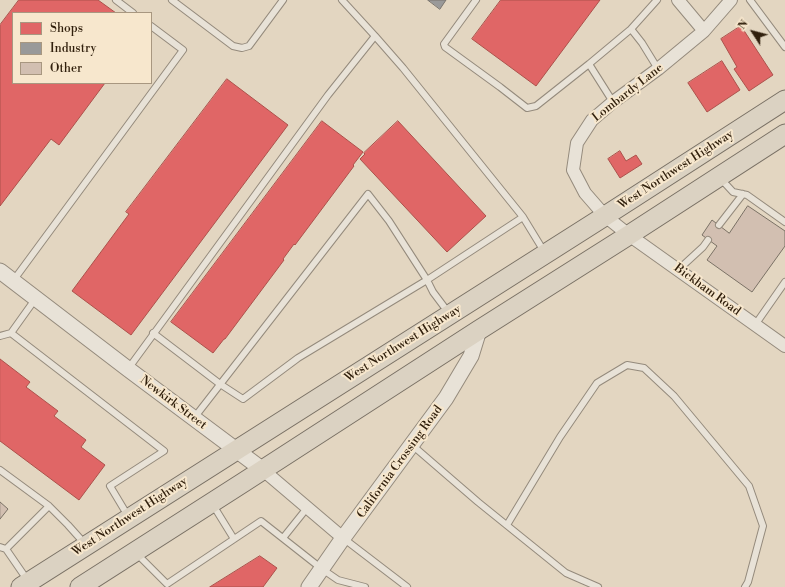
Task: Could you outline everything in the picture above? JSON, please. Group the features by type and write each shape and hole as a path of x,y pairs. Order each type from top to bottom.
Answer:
{"main road":[{"name":"West Northwest Highway","path":"25,584 785,100"},
{"path":"81,587 785,134"}],"street":[{"path":"678,0 704,31"},
{"name":"Lombardy Lane","path":"630,235 605,216 585,193 573,170 577,143 592,120 704,31 731,0"},
{"name":"Bickham Road","path":"630,235 785,346"},
{"name":"Newkirk Street","path":"0,271 263,470 343,538"},
{"name":"California Crossing Road","path":"309,587 343,538 446,398 471,356 479,330"}],"lane":[{"path":"116,0 133,12"},
{"path":"172,0 232,46 242,48 249,46 283,0"},
{"path":"342,0 403,68 523,217 545,254"},
{"path":"476,0 444,44 445,47 527,108 536,106 589,64 631,29 657,0"},
{"path":"750,0 785,47"},
{"path":"13,281 183,50 152,27"},
{"path":"631,29 642,43 658,69"},
{"path":"128,369 328,94 375,36"},
{"path":"589,64 613,102"},
{"path":"719,177 733,192 747,195 785,222"},
{"path":"194,418 368,194 389,221 427,280 433,292 449,314"},
{"path":"719,225 743,194"},
{"path":"153,333 220,384 243,399 298,358 427,280 523,217"},
{"path":"678,270 703,247 708,240"},
{"path":"755,324 785,282"},
{"path":"0,336 11,334 36,298"},
{"path":"11,334 164,451 110,486 129,518"},
{"path":"507,525 560,437 597,383 627,365 644,368 674,396 749,486 763,526 748,582 745,587"},
{"path":"412,445 478,502 566,573 598,587"},
{"path":"0,470 49,506 86,545"},
{"path":"212,503 234,539"},
{"path":"25,584 3,548 49,506"},
{"path":"283,538 307,508"},
{"path":"134,552 167,584 261,521 338,580 365,587"},
{"path":"343,538 408,587"}],"building: Shops":[{"path":"19,0 98,0 115,12 12,12 12,84 104,84 59,145 51,139 0,206 0,25"},
{"path":"501,0 600,0 536,86 472,39"},
{"path":"741,26 773,75 749,91 734,69 737,67 721,39"},
{"path":"722,61 740,90 707,112 688,83"},
{"path":"227,79 288,125 131,335 72,291 129,214 126,212"},
{"path":"322,121 363,152 295,245 294,244 283,259 284,260 213,353 171,322"},
{"path":"398,121 486,216 447,252 360,159 365,154 364,153"},
{"path":"620,151 626,161 636,155 642,164 620,178 608,159"},
{"path":"0,359 30,382 26,387 58,411 54,416 86,440 81,447 105,465 79,500 0,441"},
{"path":"260,556 277,568 263,587 210,587"}],"building: Industry":[{"path":"428,0 446,0 440,9"}],"building: Other":[{"path":"748,206 785,231 785,246 752,292 707,260 717,246 702,235 712,220 729,233"},
{"path":"0,502 8,509 0,519"}]}
